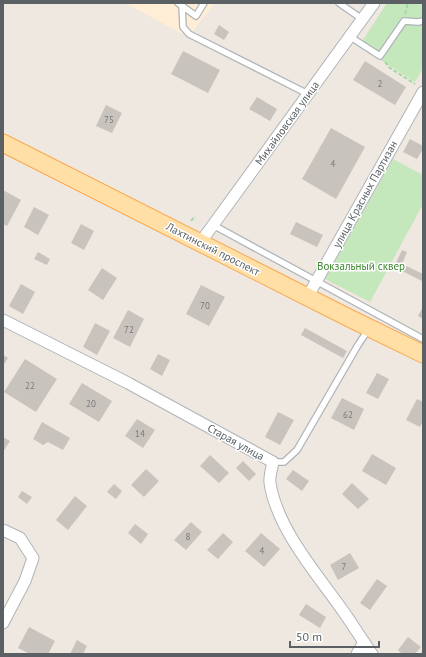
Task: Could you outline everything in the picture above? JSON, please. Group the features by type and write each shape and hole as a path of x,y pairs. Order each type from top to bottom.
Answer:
{"main road":[{"name":"Лахтинский проспект","path":"3,142 200,243 423,354"}],"street":[{"name":"Михайловская улица","path":"200,243 374,3"},
{"name":"улица Красных Партизан","path":"308,296 421,89"},
{"name":"Старая улица","path":"3,320 128,383 273,462 269,481 276,508 286,528 315,573 372,654"},
{"path":"3,530 20,538 33,558 25,581 3,623"},
{"path":"357,654 364,642"}],"lane":[{"path":"180,4 196,16 204,3"},
{"path":"339,3 362,19"},
{"path":"180,4 183,27 189,34 308,94"},
{"path":"350,36 380,56 404,20 418,22 423,21"},
{"path":"213,225 423,339"},
{"path":"273,462 284,462 297,450 358,345 370,328"}],"path":[{"path":"380,56 390,68 421,89"}],"shaded area":[{"path":"125,3 215,3 188,37"}],"green space":[{"path":"387,3 423,3 423,68 415,82 359,46"},
{"name":"Вокзальный сквер","path":"393,159 423,175 423,204 370,302 325,279"}],"building":[{"path":"219,25 229,32 224,40 214,34"},
{"path":"183,51 220,70 208,93 171,74"},
{"path":"365,61 406,87 395,105 353,80"},
{"path":"257,97 277,109 270,121 249,109"},
{"path":"106,105 122,113 112,133 96,126"},
{"path":"331,128 365,147 336,199 302,179"},
{"path":"410,139 423,146 423,149 417,159 403,152"},
{"path":"3,190 21,200 7,226 3,224"},
{"path":"34,207 49,215 38,235 24,227"},
{"path":"296,222 323,235 317,247 290,234"},
{"path":"81,224 94,231 84,250 71,243"},
{"path":"402,250 407,252 402,264 423,274 422,281 394,267"},
{"path":"38,252 50,259 47,265 34,259"},
{"path":"102,268 117,278 103,300 88,290"},
{"path":"21,284 35,292 23,314 9,306"},
{"path":"201,285 225,297 209,326 186,314"},
{"path":"423,307 423,319 418,316"},
{"path":"128,310 144,319 130,347 113,338"},
{"path":"95,323 110,331 97,355 83,347"},
{"path":"305,328 347,351 343,358 301,335"},
{"path":"158,354 170,360 162,376 150,369"},
{"path":"3,355 8,358 3,366"},
{"path":"25,359 57,379 36,412 4,392"},
{"path":"377,373 389,379 378,399 366,393"},
{"path":"82,383 112,401 99,422 69,404"},
{"path":"342,398 364,409 354,430 331,418"},
{"path":"417,399 423,402 423,421 420,427 406,420"},
{"path":"278,412 294,420 280,445 265,437"},
{"path":"137,419 155,430 143,448 125,436"},
{"path":"42,422 70,438 63,450 48,442 43,445 33,439"},
{"path":"3,437 10,441 3,452"},
{"path":"372,454 396,468 386,485 362,471"},
{"path":"210,455 229,473 219,483 200,466"},
{"path":"243,461 256,474 249,481 236,468"},
{"path":"146,469 159,481 144,497 131,485"},
{"path":"293,470 309,481 302,491 286,479"},
{"path":"352,483 369,499 358,509 342,494"},
{"path":"114,484 122,491 116,499 107,492"},
{"path":"22,491 32,497 27,504 18,497"},
{"path":"75,496 87,506 68,530 56,520"},
{"path":"191,522 202,532 186,550 174,540"},
{"path":"135,524 148,534 141,544 128,533"},
{"path":"223,533 233,542 218,559 207,550"},
{"path":"261,533 280,549 264,567 245,551"},
{"path":"350,553 359,568 338,580 330,565"},
{"path":"377,579 387,586 370,610 360,603"},
{"path":"306,604 326,617 320,628 299,615"},
{"path":"29,627 55,641 48,654 30,654 18,648"},
{"path":"408,637 421,647 415,654 402,654 398,650"},
{"path":"77,640 87,646 83,654 70,654"}]}
